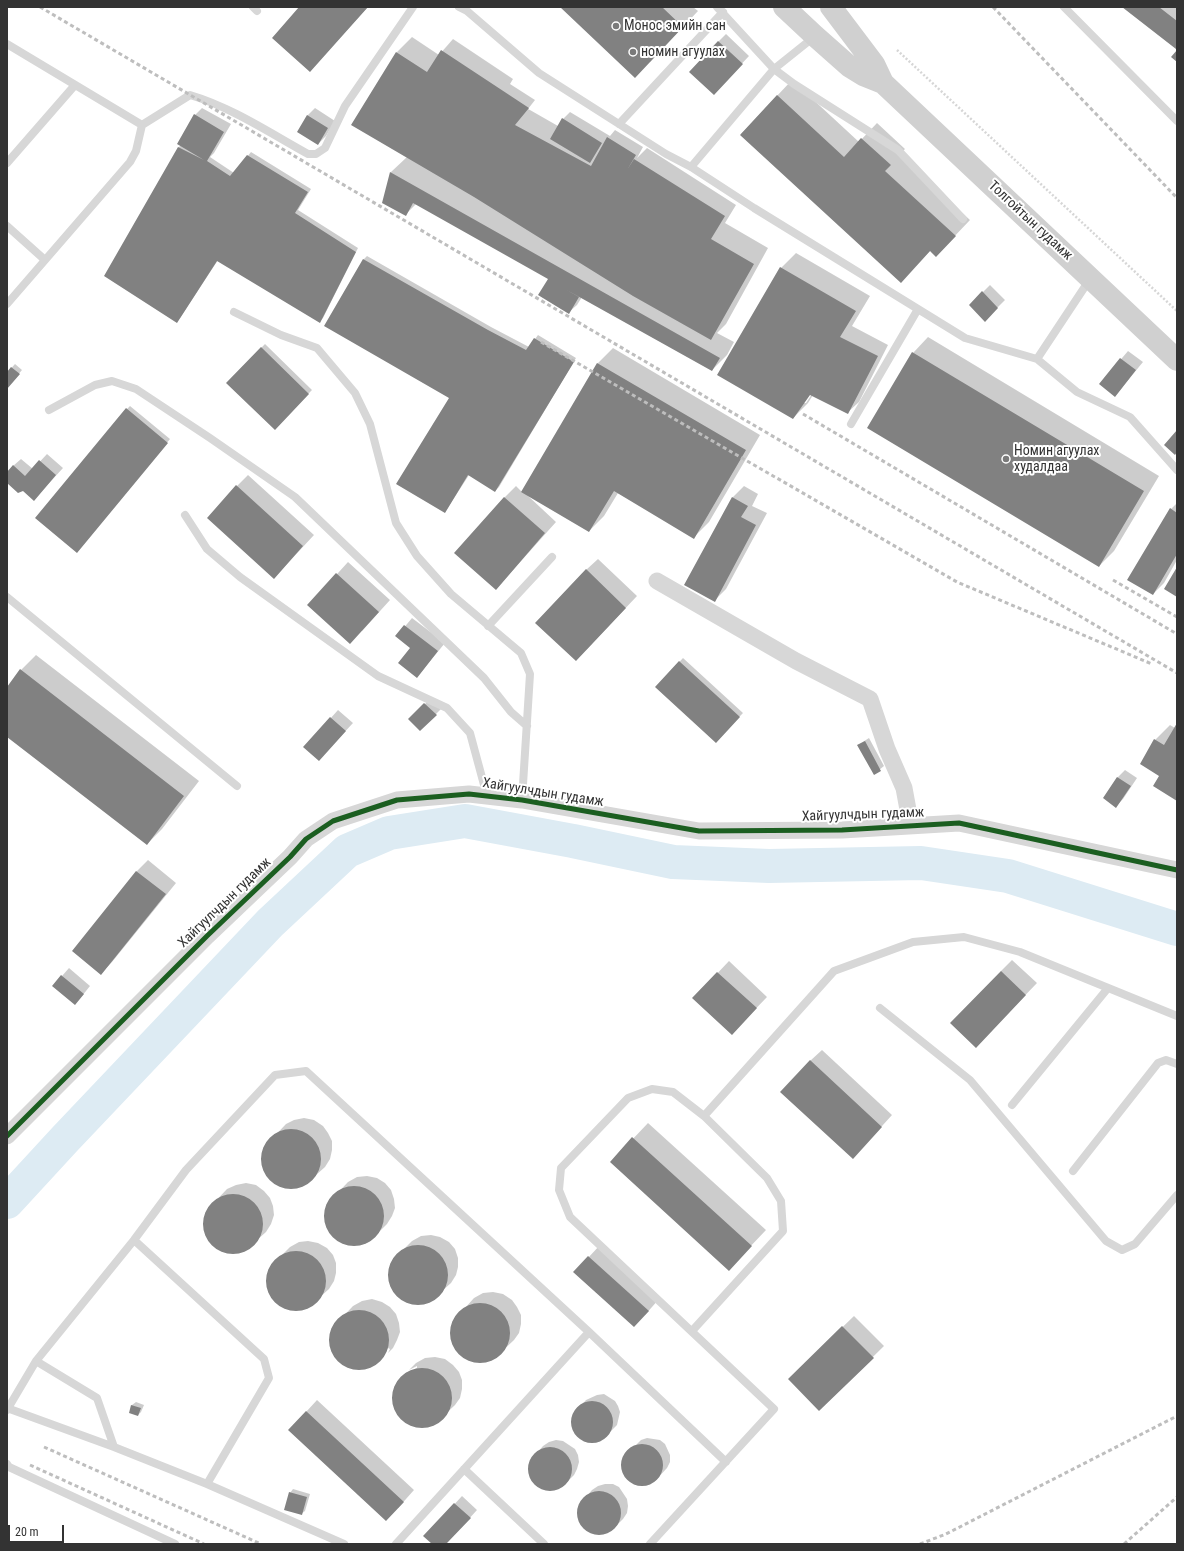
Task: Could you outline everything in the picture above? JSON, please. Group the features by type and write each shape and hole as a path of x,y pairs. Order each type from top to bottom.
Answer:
{"main road":[{"name":"Толгойтын гудамж","path":"784,7 850,67 862,75 884,83"},
{"name":"Толгойтын гудамж","path":"831,7 874,64 884,83 1177,360"}],"street":[{"path":"657,581 796,661 870,699 887,749 904,788 911,826"},
{"name":"Хайгуулчдын гудамж","path":"7,1136 201,941 290,857 306,839 333,821 397,800 469,794 522,800 699,831 842,830 959,823 1177,870"}],"lane":[{"path":"7,304 130,162 136,151 142,125 190,95 206,100 227,110 308,154 316,154 325,148 345,106 412,7"},
{"path":"459,7 467,12 539,73 666,154 691,167 754,208 965,338 1037,359 1077,392 1130,417 1177,470"},
{"path":"1064,7 1177,121"},
{"path":"619,124 720,9 774,69 794,84 898,150 963,219"},
{"path":"691,167 774,69 815,36"},
{"path":"7,44 142,125"},
{"path":"7,163 75,85"},
{"path":"7,226 45,260"},
{"path":"1037,359 1091,278"},
{"path":"851,424 918,309"},
{"path":"234,312 281,335 316,348 355,393 370,424 396,523 417,556 451,594 521,653 530,674 522,800"},
{"path":"49,410 95,385 112,381 136,389 210,438 295,497 484,678 507,707 526,726"},
{"path":"185,515 207,549 240,577 378,676 446,708 470,732 487,796"},
{"path":"488,626 552,557"},
{"path":"7,597 237,786"},
{"path":"704,1116 834,971 913,942 964,937 1020,952 1177,1016"},
{"path":"1012,1105 1108,988"},
{"path":"880,1008 970,1080 1106,1241 1122,1250 1135,1244 1177,1195"},
{"path":"1073,1171 1158,1063 1166,1060 1177,1064"},
{"path":"344,1544 207,1484 114,1447 7,1409 36,1362 134,1240 186,1170 275,1075 306,1071 589,1332 726,1462"},
{"path":"650,1544 774,1409 570,1217 559,1190 561,1168 628,1098 652,1089 673,1092 704,1116 767,1178 782,1201 783,1231 692,1331"},
{"path":"134,1240 264,1359 269,1378 207,1484"},
{"path":"396,1544 589,1332"},
{"path":"36,1362 97,1398 114,1447"},
{"path":"7,1464 9,1467 175,1544"},
{"path":"464,1470 544,1544"}],"path":[{"path":"897,50 1177,311"}],"building":[{"path":"299,7 368,7 310,72 272,38"},
{"name":"номин агуулах","path":"560,7 662,7 683,27 635,78"},
{"path":"1122,7 1159,7 1177,21 1177,48 1176,49"},
{"path":"718,41 743,64 714,95 689,72"},
{"path":"441,50 529,108 515,125 591,166 607,137 636,155 627,170 634,159 725,216 711,239 754,264 711,340 633,296 474,197 351,125 396,52 427,72"},
{"path":"1177,50 1177,62 1171,57"},
{"path":"777,95 844,157 861,138 891,165 885,171 956,236 936,257 930,251 901,283 740,135"},
{"path":"194,114 224,132 207,161 230,176 247,155 308,192 295,213 356,252 320,323 217,261 177,323 104,276 178,147 204,160 177,144"},
{"path":"307,115 328,128 318,145 297,132"},
{"path":"562,118 602,143 590,163 550,139"},
{"path":"390,172 720,358 712,371 565,289 579,297 569,314 538,295 548,279 413,203 406,216 382,203"},
{"path":"363,259 526,350 534,338 574,362 495,492 468,475 445,513 396,484 449,398 324,326"},
{"path":"780,267 856,311 840,337 878,356 848,414 810,395 793,419 717,375"},
{"path":"982,291 998,308 985,322 969,305"},
{"path":"261,347 309,394 275,430 226,383"},
{"name":"Номин агуулах худалдаа","path":"912,352 1144,491 1099,567 867,428"},
{"path":"1120,358 1136,370 1115,397 1099,384"},
{"path":"597,363 746,450 694,539 614,491 589,532 521,492"},
{"path":"11,367 20,374 7,389 7,372"},
{"path":"126,408 168,443 77,553 35,518"},
{"path":"1177,430 1177,452 1175,455 1164,445"},
{"path":"39,460 56,475 34,501 23,491 18,493 7,483 7,472 13,465 25,476"},
{"path":"236,485 303,546 274,579 207,518"},
{"path":"504,497 545,533 496,590 454,553"},
{"path":"732,497 748,506 741,517 756,525 715,602 684,585"},
{"path":"1170,508 1177,513 1177,554 1153,595 1127,580"},
{"path":"1177,567 1177,597 1164,589"},
{"path":"586,569 626,608 576,661 535,623"},
{"path":"336,573 379,612 350,644 307,605"},
{"path":"404,625 438,651 417,678 398,663 410,648 395,636"},
{"path":"679,661 740,717 716,743 655,687"},
{"path":"20,669 184,796 147,845 7,737 7,687"},
{"path":"424,703 437,715 420,731 408,719"},
{"path":"330,717 346,731 319,761 303,747"},
{"path":"1177,723 1177,801 1153,786 1159,776 1140,764 1154,739 1164,745"},
{"path":"865,741 881,771 874,775 857,745"},
{"path":"1117,777 1131,786 1116,808 1103,798"},
{"path":"136,871 166,894 101,975 72,951"},
{"path":"1001,971 1026,995 976,1048 950,1023"},
{"path":"717,972 757,1008 732,1035 692,998"},
{"path":"61,975 84,994 75,1005 52,986"},
{"path":"810,1060 882,1127 853,1159 780,1092"},
{"path":"291,1129 307,1134 312,1138 316,1143 321,1159 316,1175 312,1180 307,1184 291,1189 275,1184 270,1180 266,1175 261,1159 266,1143 270,1138 275,1134"},
{"path":"632,1137 752,1246 729,1271 610,1162"},
{"path":"354,1186 370,1191 375,1195 379,1200 384,1216 379,1232 375,1237 370,1241 354,1246 338,1241 333,1237 329,1232 324,1216 329,1200 333,1195 338,1191"},
{"path":"233,1194 249,1199 254,1203 258,1208 263,1224 258,1240 254,1245 249,1249 233,1254 217,1249 212,1245 208,1240 203,1224 208,1208 212,1203 217,1199"},
{"path":"418,1245 434,1250 439,1254 443,1259 448,1275 443,1291 439,1296 434,1300 418,1305 402,1300 397,1296 393,1291 388,1275 393,1259 397,1254 402,1250"},
{"path":"296,1251 312,1256 317,1260 321,1265 326,1281 321,1297 317,1302 312,1306 296,1311 280,1306 275,1302 271,1297 266,1281 271,1265 275,1260 280,1256"},
{"path":"588,1256 649,1311 634,1327 573,1272"},
{"path":"480,1303 496,1308 501,1312 505,1317 510,1333 505,1349 501,1354 496,1358 480,1363 464,1358 459,1354 455,1349 450,1333 455,1317 459,1312 464,1308"},
{"path":"359,1310 375,1315 380,1319 384,1324 389,1340 384,1356 380,1361 375,1365 359,1370 343,1365 338,1361 334,1356 329,1340 334,1324 338,1319 343,1315"},
{"path":"842,1326 874,1358 819,1411 788,1379"},
{"path":"422,1368 438,1373 443,1377 447,1382 452,1398 447,1414 443,1419 438,1423 422,1428 406,1423 401,1419 397,1414 392,1398 397,1382 401,1377 406,1373"},
{"path":"592,1401 607,1407 613,1422 607,1437 592,1443 577,1437 571,1422 577,1407"},
{"path":"131,1405 141,1408 138,1416 129,1413"},
{"path":"306,1411 404,1502 386,1521 288,1430"},
{"path":"642,1444 657,1450 663,1465 657,1480 642,1486 627,1480 621,1465 627,1450"},
{"path":"550,1447 562,1451 568,1457 572,1469 568,1481 562,1487 550,1491 538,1487 532,1481 528,1469 532,1457 538,1451"},
{"path":"599,1491 611,1495 617,1501 621,1513 617,1525 611,1531 599,1535 587,1531 581,1525 577,1513 581,1501 587,1495"},
{"path":"289,1492 307,1497 302,1515 284,1510"},
{"path":"454,1503 471,1518 446,1544 432,1544 423,1536"}],"waterway":[{"path":"7,1202 270,923 347,851 389,833 465,821 573,841 673,862 769,866 921,863 1008,876 1177,929"}],"railway":[{"path":"40,7 1177,673"},
{"path":"993,7 1177,198"},
{"path":"541,342 957,582 1152,664"},
{"path":"803,414 1177,634"},
{"path":"1113,580 1177,617"},
{"path":"920,1544 946,1534 1177,1416"},
{"path":"44,1447 261,1544"},
{"path":"30,1465 204,1544"},
{"path":"1124,1544 1177,1497"}],"cycle path":[{"path":"7,1136 207,936 290,857 306,839 333,821 397,800 469,794 522,800 699,831 842,830 959,823 1177,870"}],"place":[{"name":"Монос эмийн сан","path":"616,26"},
{"name":"номин агуулах","path":"633,52"},
{"name":"Номин агуулах худалдаа","path":"1006,459"}]}
